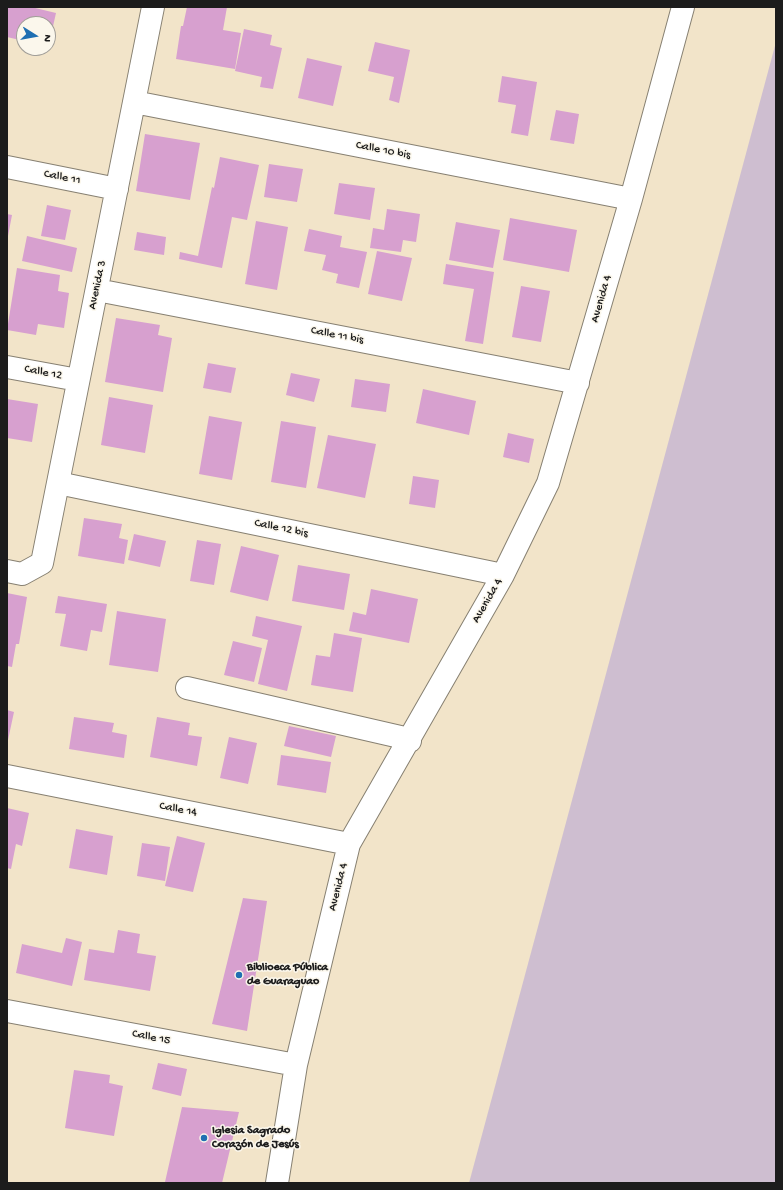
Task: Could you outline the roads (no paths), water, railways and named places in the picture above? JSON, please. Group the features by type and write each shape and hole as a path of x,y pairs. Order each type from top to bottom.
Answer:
{"street":[{"name":"Avenida 3","path":"7,571 22,574 42,563 153,7"},
{"name":"Avenida 4","path":"277,1183 296,1065 349,844 410,740 503,575 548,483 631,199 683,7"},
{"name":"Calle 10 bis","path":"134,102 631,199"},
{"name":"Calle 11","path":"7,167 117,189"},
{"name":"Calle 11 bis","path":"97,290 578,383"},
{"name":"Calle 12","path":"7,367 78,380"},
{"name":"Calle 12 bis","path":"58,483 503,575"},
{"path":"187,688 410,740"},
{"name":"Calle 14","path":"7,776 349,844"},
{"name":"Calle 15","path":"7,1011 296,1065"}],"place":[{"name":"Biblioeca Pública de Guaraguao","path":"239,975"},
{"name":"Iglesia Sagrado Corazón de Jesús","path":"204,1138"}]}
